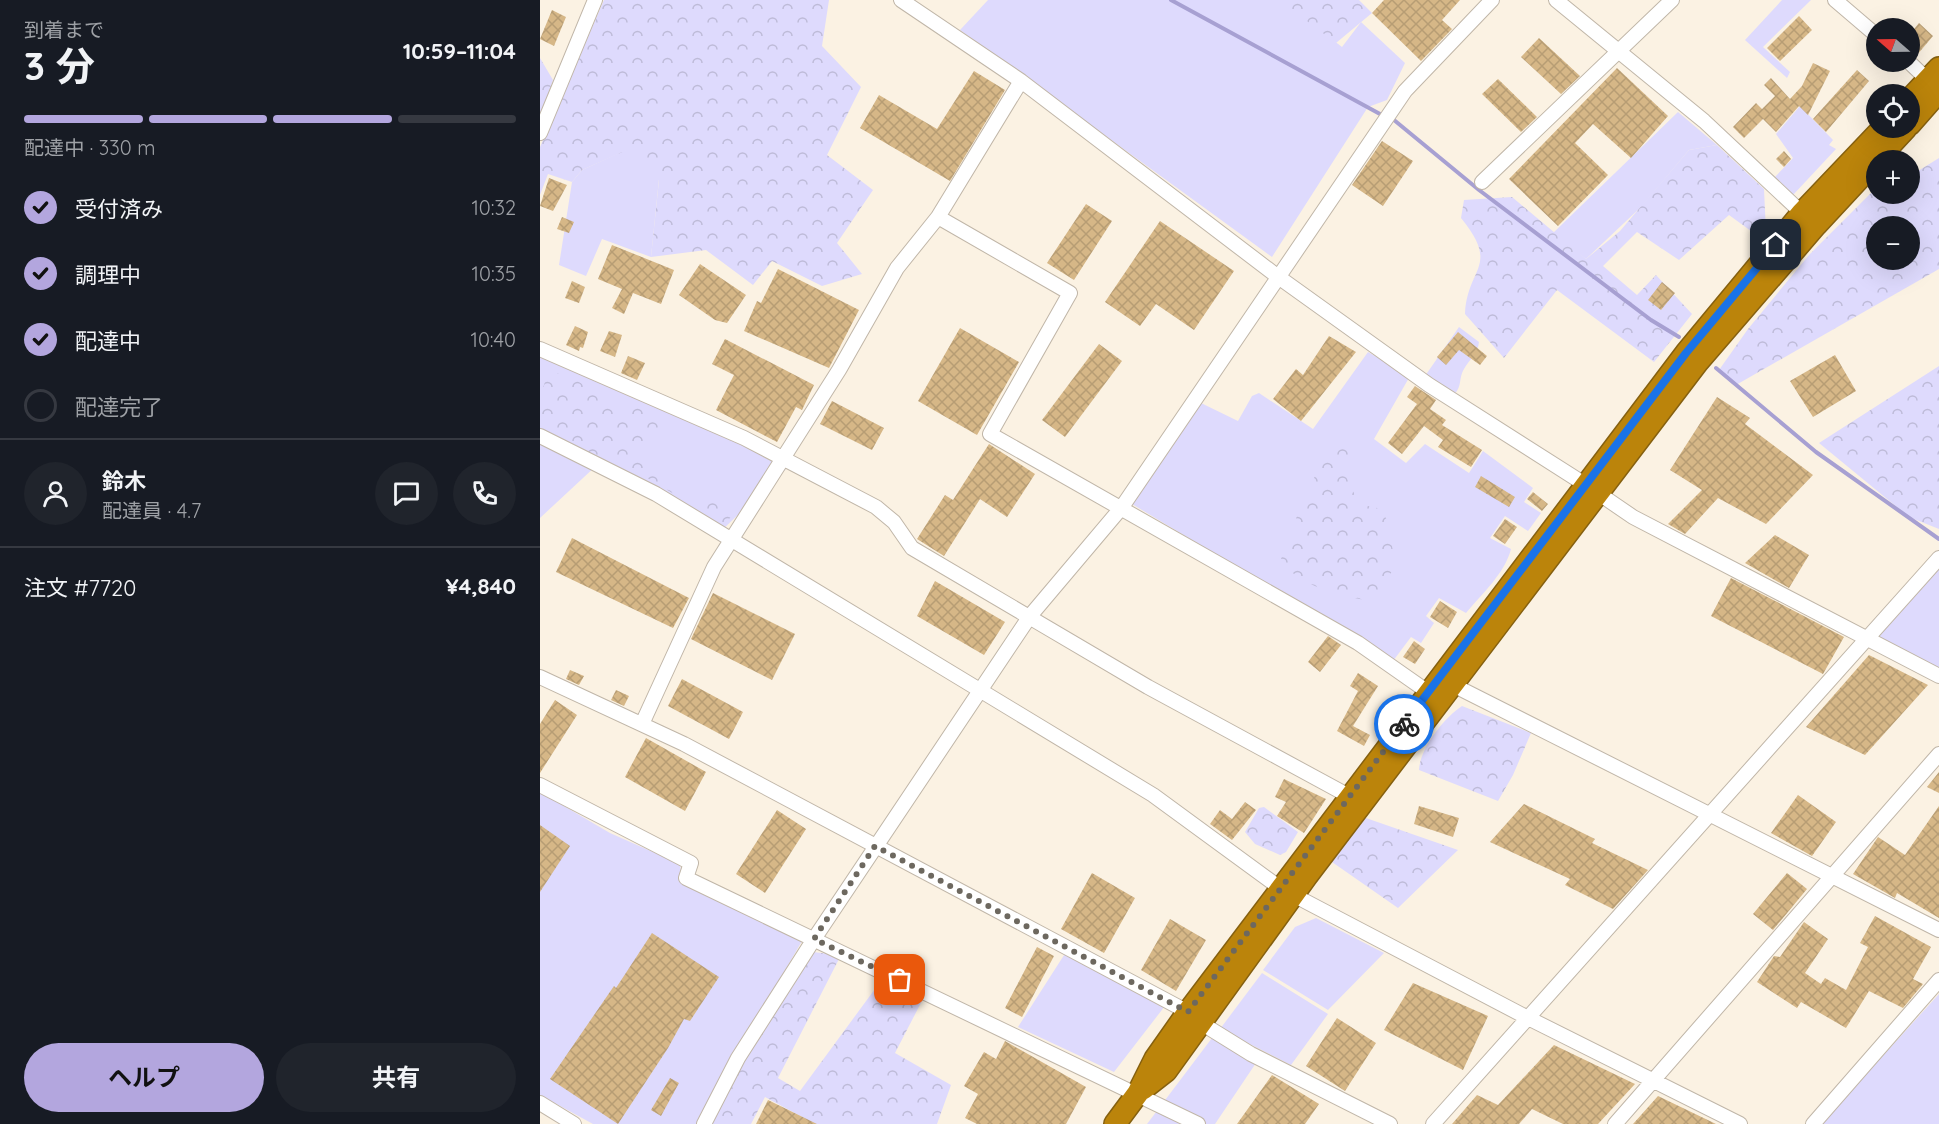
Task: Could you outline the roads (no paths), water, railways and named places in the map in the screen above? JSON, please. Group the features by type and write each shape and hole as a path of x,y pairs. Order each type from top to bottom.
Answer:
{"highway":[{"path":"1920,92 1936,82"},
{"path":"1920,107 1936,82"},
{"path":"1115,1124 1138,1093 1166,1071 1194,1018 1286,892 1453,685 1686,353 1802,213 1873,138"},
{"path":"1286,892 1348,796 1428,692 1592,489 1816,225 1897,138"}],"street":[{"path":"540,133 595,0"},
{"path":"901,0 1021,81 1277,276 1428,386 1634,517 1939,676"},
{"path":"704,1124 738,1058 814,939 1030,616 1122,507 1405,91 1492,0"},
{"path":"1556,0 1704,121 1802,213"},
{"path":"1482,182 1672,0"},
{"path":"1835,0 1866,26"},
{"path":"1920,70 1936,82"},
{"path":"642,724 705,586 839,370 897,268 938,217 1021,81"},
{"path":"938,217 1070,293 990,434 1358,643 1428,692"},
{"path":"540,349 744,438 876,507 894,522 912,548 1149,687 1348,796"},
{"path":"540,436 656,494 978,691 1154,795 1286,892 1653,1082 1740,1124"},
{"path":"1433,1124 1939,558"},
{"path":"540,677 642,724 875,846 1194,1018 1251,1054 1390,1124"},
{"path":"1453,685 1939,930"},
{"path":"1615,1124 1939,754"},
{"path":"540,785 691,863 686,878 1138,1093 1198,1124"},
{"path":"1813,1124 1939,980"},
{"path":"540,1103 574,1124"}],"waterway":[{"path":"1171,0 1380,114"},
{"path":"1394,120 1479,190 1651,320 1679,337"},
{"path":"1716,368 1816,452 1939,539"}]}
